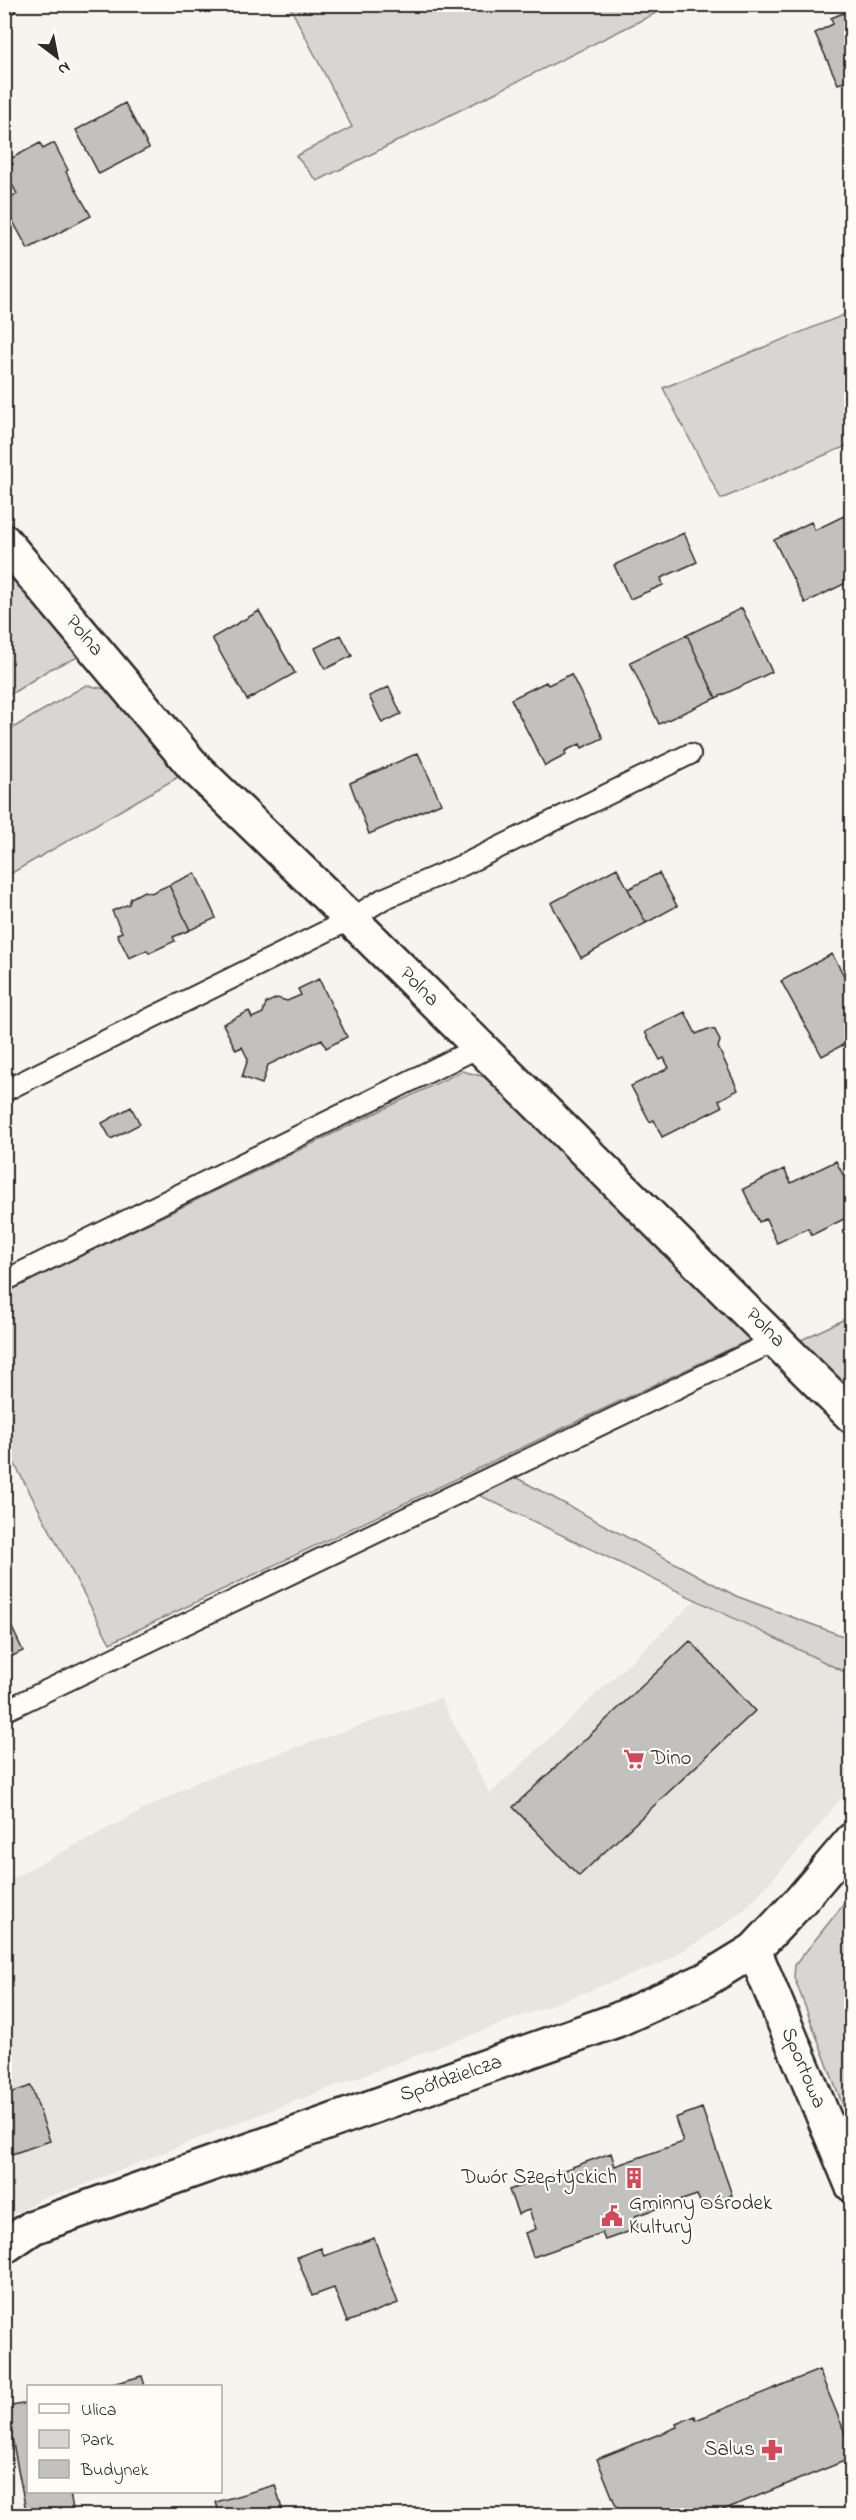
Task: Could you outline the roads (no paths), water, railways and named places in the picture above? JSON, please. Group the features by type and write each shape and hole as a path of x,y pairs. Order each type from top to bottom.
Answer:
{"street":[{"name":"Polna","path":"4,541 194,767 351,919 852,1416"},
{"name":"Spółdzielcza","path":"4,2247 33,2227 617,2020 705,1980 754,1950 801,1900 852,1840"},
{"name":"Sportowa","path":"754,1950 852,2185"}],"lane":[{"path":"4,1091 351,919 383,898 463,865 690,754"},
{"path":"4,1281 479,1047"},
{"path":"4,1711 777,1340"}],"place":[{"name":"Dino","path":"634,1759"},
{"name":"Dwór Szeptyckich","path":"634,2178"},
{"name":"Gminny Ośrodek Kultury","path":"612,2216"},
{"name":"Salus","path":"772,2450"}]}
